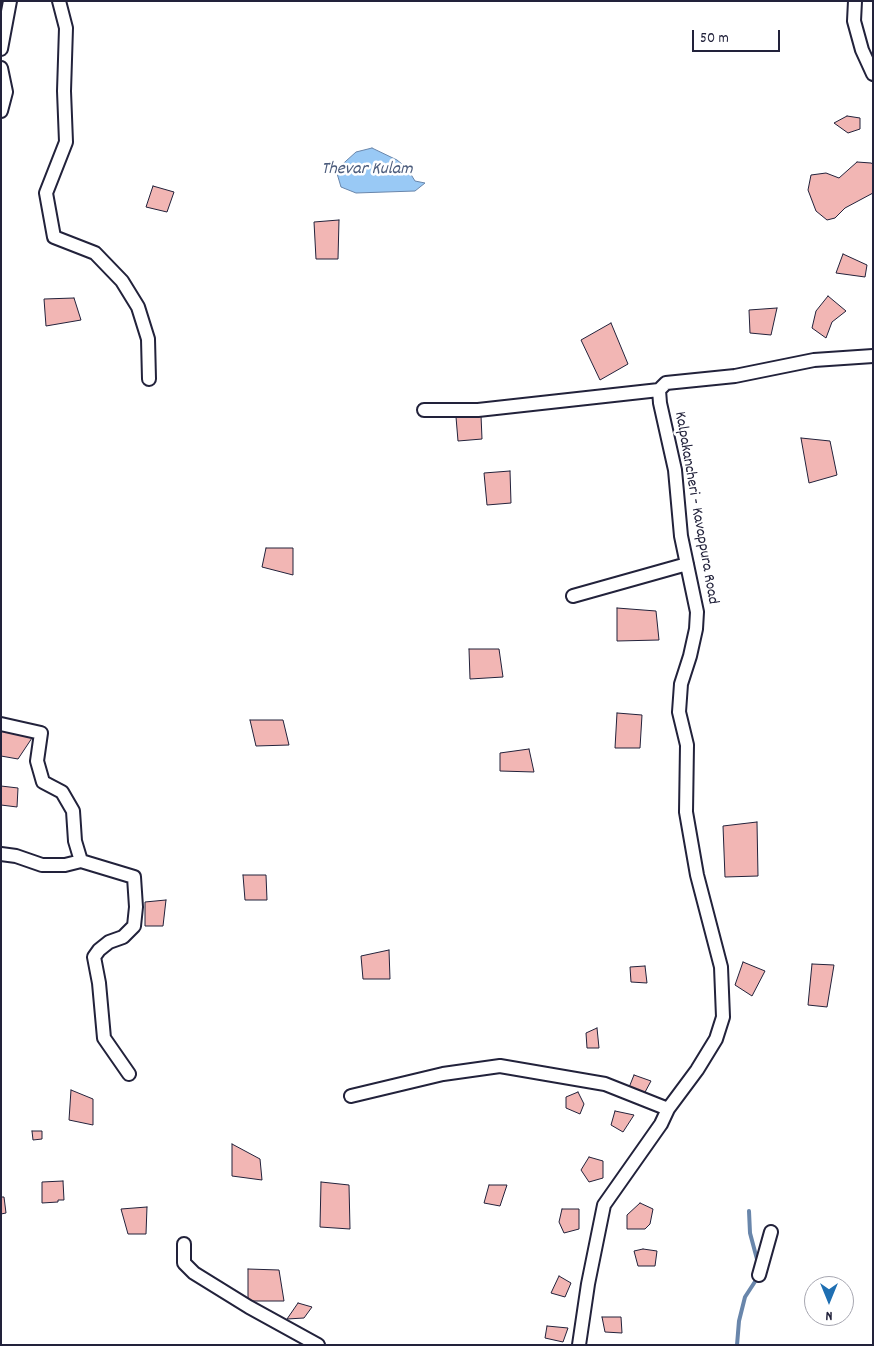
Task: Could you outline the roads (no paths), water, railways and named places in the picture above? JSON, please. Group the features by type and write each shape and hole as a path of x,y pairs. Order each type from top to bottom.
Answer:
{"street":[{"path":"1,49 10,1"},
{"path":"59,1 66,28 64,91 66,142 46,193 54,237 95,253 122,281 138,307 148,339 149,378"},
{"path":"855,1 854,21 862,50 873,74"},
{"path":"1,68 6,92 1,110"},
{"path":"424,410 478,410 659,390 666,383 735,376 814,360 873,356"},
{"name":"Kalpakancheri - Kavappura Road","path":"579,1345 588,1284 604,1205 716,1039 723,1017 721,967 697,875 686,812 686,745 679,712 681,684 696,629 697,612 681,536 675,470 660,403 659,390"},
{"path":"573,596 687,564"},
{"path":"1,724 41,734 37,760 43,782 62,792 74,810 75,841 81,862"},
{"path":"1,854 16,856 42,865 65,865 81,862 134,877 136,907 134,926 123,937 109,942 98,950 94,957 104,1038 129,1074"},
{"path":"351,1096 443,1074 500,1066 605,1084 668,1109"},
{"path":"759,1275 771,1232"},
{"path":"184,1244 184,1263 194,1273 249,1307 318,1345"}],"water":[{"name":"Thevar Kulam","path":"372,148 397,160 407,168 415,181 425,183 415,191 356,193 341,187 336,170 356,152"}],"waterway":[{"path":"749,1211 750,1233 758,1263"},
{"path":"737,1345 739,1321 745,1297 758,1277"}]}
